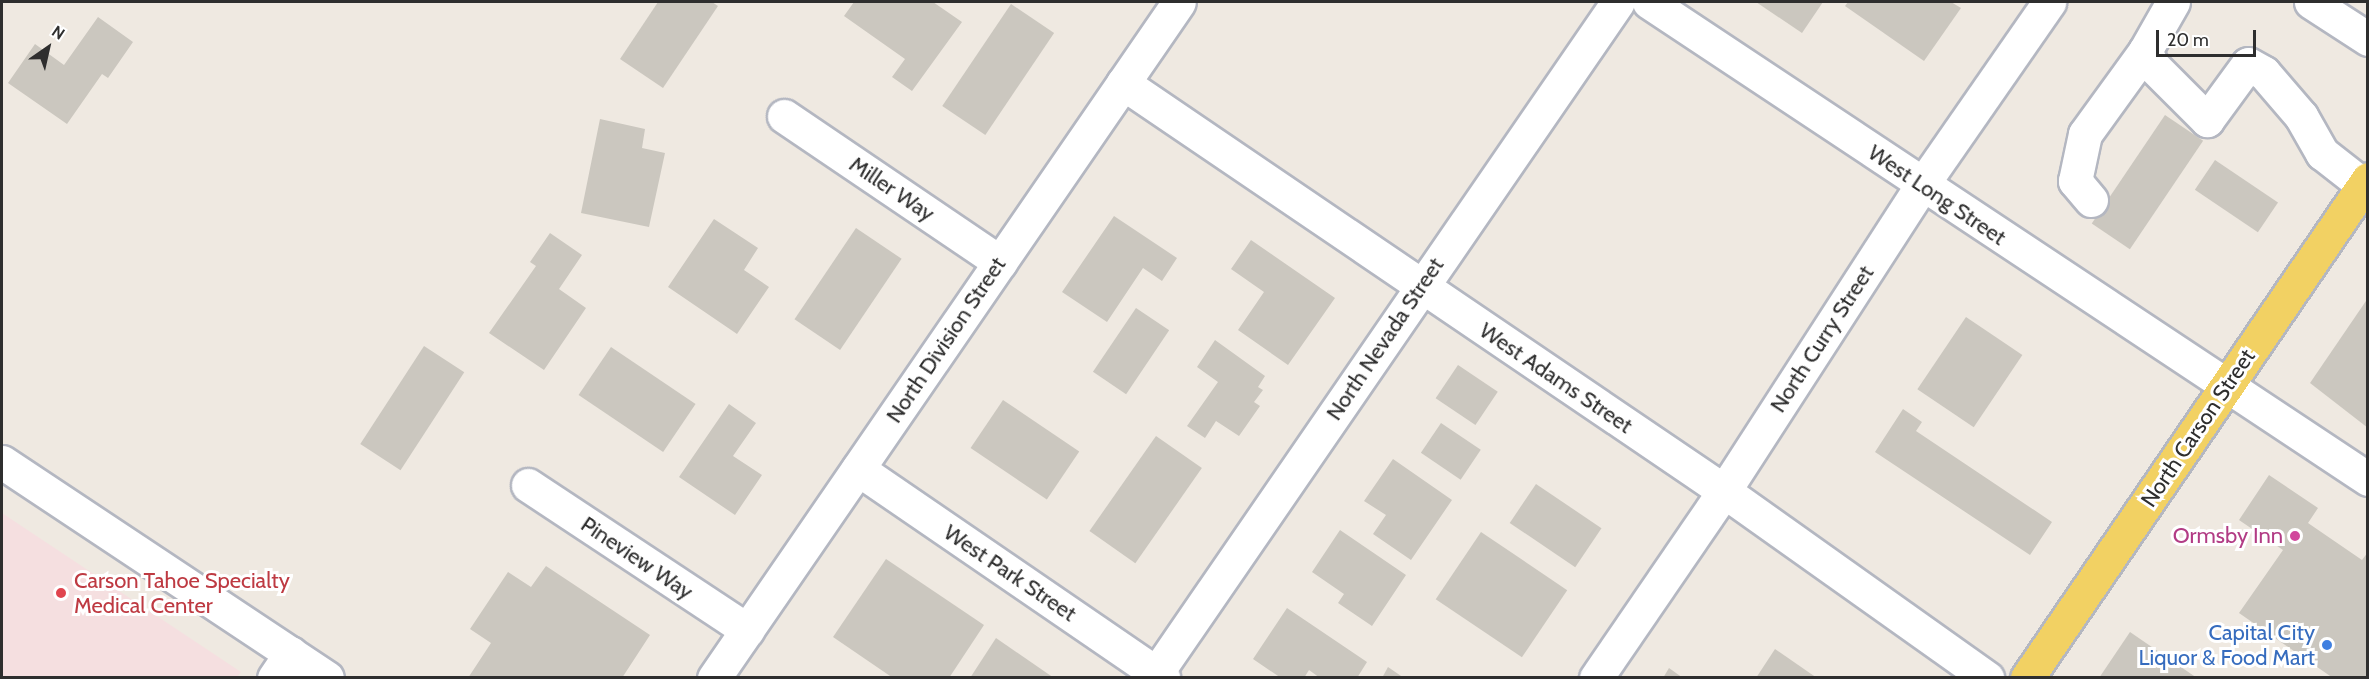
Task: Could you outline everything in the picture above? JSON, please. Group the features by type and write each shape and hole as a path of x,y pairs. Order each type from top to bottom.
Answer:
{"main road":[{"name":"North Carson Street","path":"2027,678 2365,182"}],"street":[{"name":"North Division Street","path":"714,678 1179,2"},
{"name":"North Nevada Street","path":"1157,676 1618,2"},
{"name":"West Long Street","path":"1649,2 2367,478"},
{"name":"North Curry Street","path":"1596,678 1724,491 1922,185 2049,2"},
{"path":"2091,200 2075,181 2085,134 2145,51 2173,2"},
{"path":"2311,2 2367,39"},
{"path":"2145,51 2151,65 2207,120 2248,64 2264,73 2301,116 2322,153 2365,182"},
{"name":"West Adams Street","path":"1123,83 1724,491 1987,678"},
{"name":"Miller Way","path":"784,117 1000,262"},
{"path":"2,462 282,665 327,678"},
{"name":"West Park Street","path":"858,469 1157,676"},
{"name":"Pineview Way","path":"528,486 747,630"}],"shaded area":[{"name":"Carson Tahoe Specialty Medical Center","path":"2,513 241,672 237,677 2,677"}],"building":[{"path":"658,2 712,2 718,6 663,88 620,59"},
{"path":"854,2 933,2 962,22 912,91 892,77 905,59 844,16"},
{"path":"1756,2 1823,2 1802,33"},
{"path":"1848,2 1951,2 1961,8 1924,61 1845,6"},
{"path":"1011,4 1054,33 985,135 942,106"},
{"path":"98,17 133,42 108,78 102,74 67,124 8,83 35,44 64,65"},
{"path":"2165,115 2203,141 2130,249 2092,224"},
{"path":"600,119 645,129 642,148 665,153 649,227 581,213"},
{"path":"2215,160 2278,202 2258,232 2195,190"},
{"path":"1114,216 1177,258 1162,281 1143,268 1107,322 1062,292"},
{"path":"714,219 758,248 744,270 769,287 737,334 668,287"},
{"path":"856,228 902,259 840,350 794,319"},
{"path":"550,233 582,255 559,289 586,308 544,370 489,333 536,266 530,262"},
{"path":"1251,240 1335,298 1288,365 1238,330 1264,292 1231,269"},
{"path":"2368,298 2368,428 2310,383"},
{"path":"1136,308 1169,330 1126,394 1093,372"},
{"path":"1966,317 2022,355 1974,427 1917,389"},
{"path":"1215,340 1265,376 1258,387 1263,390 1254,402 1260,406 1239,436 1216,421 1205,438 1187,426 1218,382 1197,367"},
{"path":"424,346 464,372 401,470 360,444"},
{"path":"611,347 696,404 663,452 579,395"},
{"path":"1458,365 1498,392 1475,425 1436,398"},
{"path":"1003,400 1079,451 1047,500 971,448"},
{"path":"729,404 756,423 733,456 762,475 735,515 679,477"},
{"path":"1903,409 1922,422 1916,431 2052,522 2030,555 1875,452"},
{"path":"1441,423 1481,450 1461,480 1421,453"},
{"path":"1156,436 1202,468 1135,563 1089,531"},
{"path":"1393,459 1452,500 1411,560 1373,534 1386,515 1364,501"},
{"name":"Capital City Liquor & Food Mart","path":"2269,475 2318,508 2308,523 2362,560 2368,552 2368,678 2333,678 2239,613 2283,550 2239,520"},
{"path":"1536,484 1601,528 1575,567 1510,523"},
{"path":"1340,530 1406,575 1372,626 1338,603 1344,594 1312,572"},
{"path":"1481,532 1567,590 1522,657 1436,599"},
{"path":"886,559 984,625 949,678 893,678 833,637"},
{"path":"546,566 650,635 622,678 468,678 491,643 470,629 508,572 531,587"},
{"path":"1287,608 1367,662 1357,678 1320,678 1309,670 1304,678 1281,678 1253,659"},
{"path":"2130,632 2197,678 2099,678"},
{"path":"996,638 1054,678 970,678"},
{"path":"1775,649 1817,678 1756,678"},
{"path":"1388,667 1404,678 1382,678"},
{"path":"1669,668 1683,678 1663,678"}],"place":[{"name":"Ormsby Inn","path":"2295,536"},
{"name":"Carson Tahoe Specialty Medical Center","path":"61,593"},
{"name":"Capital City Liquor & Food Mart","path":"2327,645"}]}
